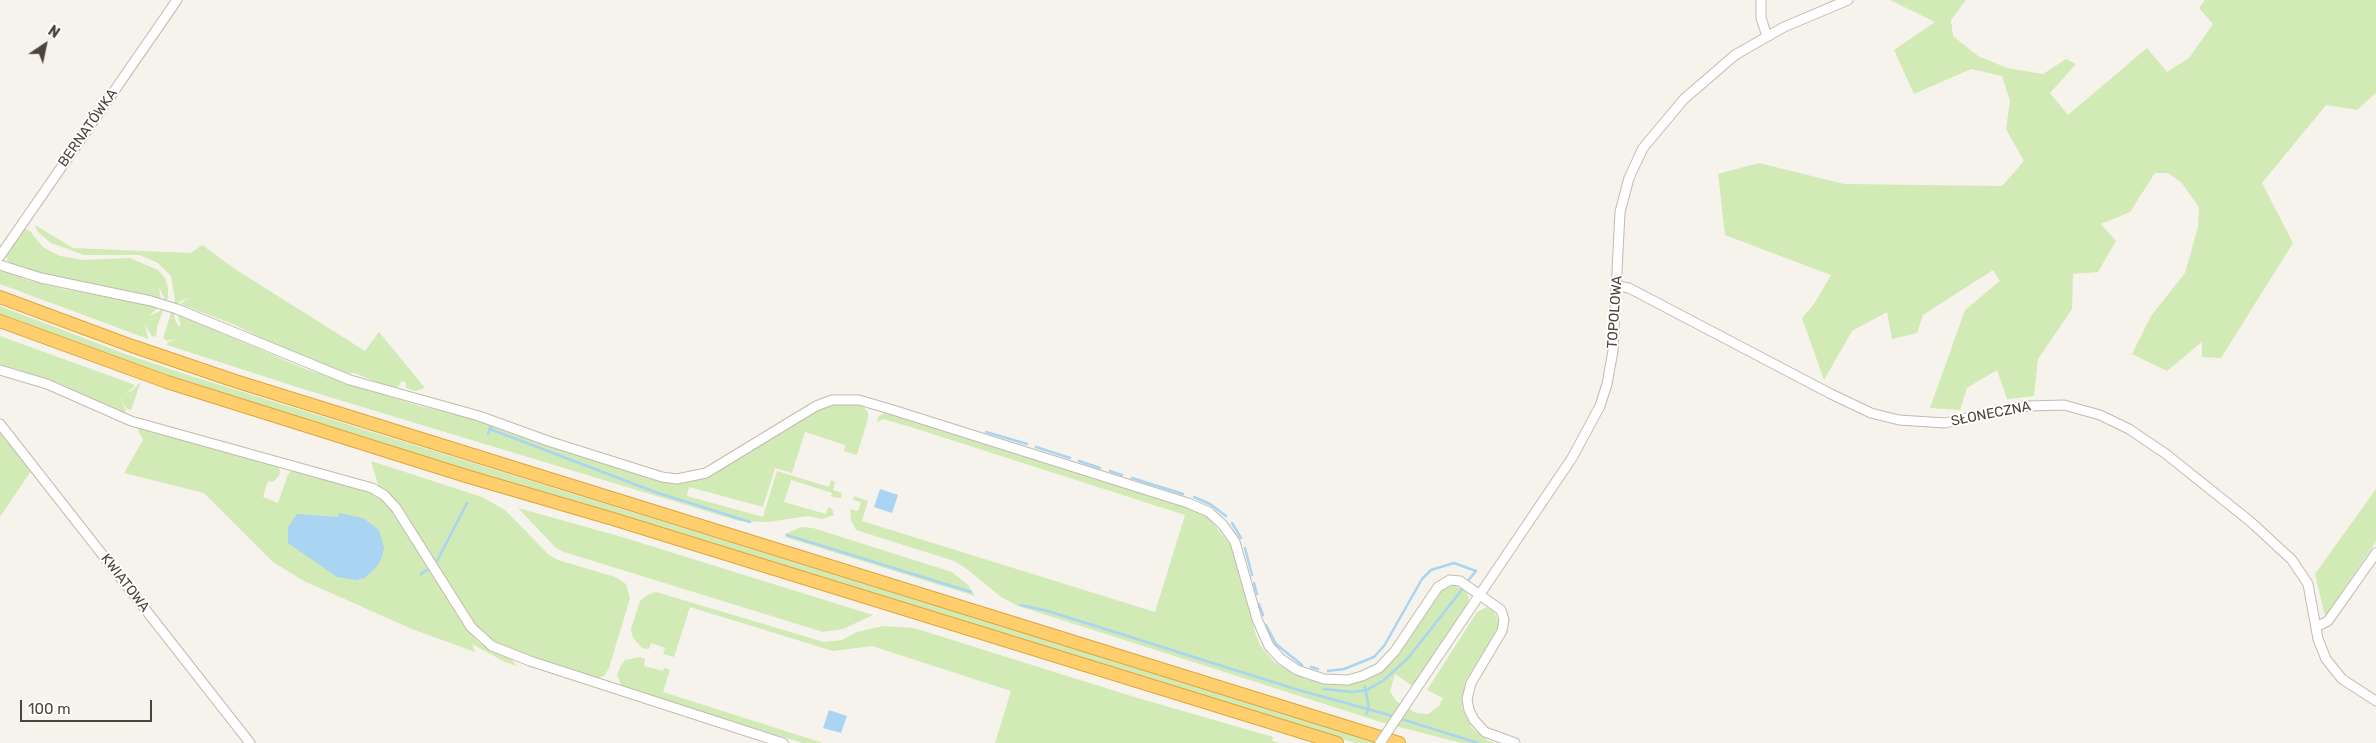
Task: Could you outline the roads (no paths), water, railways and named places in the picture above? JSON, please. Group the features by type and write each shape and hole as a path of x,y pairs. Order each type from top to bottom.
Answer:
{"highway":[{"path":"0,296 176,362 480,456 619,502 1399,743"},
{"path":"0,322 167,382 466,476 632,525 1337,743"}],"street":[{"name":"BERNATÓWKA","path":"0,256 177,0"},
{"path":"1761,0 1762,18 1767,36"},
{"name":"TOPOLOWA","path":"1380,743 1572,458 1600,406 1607,384 1612,357 1619,226 1624,193 1634,165 1643,148 1663,122 1698,84 1735,55 1797,20 1848,0"},
{"path":"0,264 41,278 177,309 350,380 479,416 548,441 662,477 677,479 706,473 721,466 816,406 832,400 845,398 858,400 892,410 1204,509 1223,525 1235,542 1257,619 1269,646 1281,659 1297,670 1324,678 1340,680 1355,678 1373,671 1384,664 1395,651 1434,593 1445,582 1460,581 1501,610 1504,623 1500,635 1471,683 1468,694 1469,710 1474,720 1485,732 1515,743"},
{"name":"SŁONECZNA","path":"1617,286 1629,288 1871,413 1899,420 1945,423 1991,412 2045,404 2083,408 2129,429 2166,454 2251,522 2292,560 2308,584 2322,650 2331,667 2342,679 2376,701"},
{"path":"0,370 47,384 142,424 372,488 384,495 396,508 471,627 492,646 530,661 783,743"},
{"name":"KWIATOWA","path":"0,424 250,743"},
{"path":"2316,627 2328,621 2376,553"}],"water":[{"path":"880,489 898,495 892,513 874,507"},
{"path":"339,513 363,518 379,530 384,548 382,557 378,565 365,578 356,580 337,577 288,543 288,527 297,514 338,517"},
{"path":"829,710 847,716 841,733 823,728"}],"waterway":[{"path":"488,434 491,426"},
{"path":"490,429 655,492 750,522"},
{"path":"986,432 1027,444"},
{"path":"1036,447 1070,458"},
{"path":"1079,461 1100,468"},
{"path":"1110,471 1122,475"},
{"path":"1132,478 1183,494"},
{"path":"1194,497 1210,504 1226,516"},
{"path":"435,565 467,503"},
{"path":"1232,523 1241,538"},
{"path":"787,535 971,592"},
{"path":"1245,548 1252,575"},
{"path":"1328,671 1344,669 1374,657 1384,646 1422,579 1431,570 1454,563 1476,571 1467,582"},
{"path":"421,574 430,568"},
{"path":"1254,583 1257,594"},
{"path":"1324,689 1352,692 1367,690 1384,680 1408,658 1464,587"},
{"path":"1259,604 1263,615"},
{"path":"1021,605 1048,611 1295,689 1382,713 1478,743"},
{"path":"1266,625 1276,644 1302,665"},
{"path":"1311,667 1318,669"},
{"path":"1365,687 1369,709 1366,714"}]}
